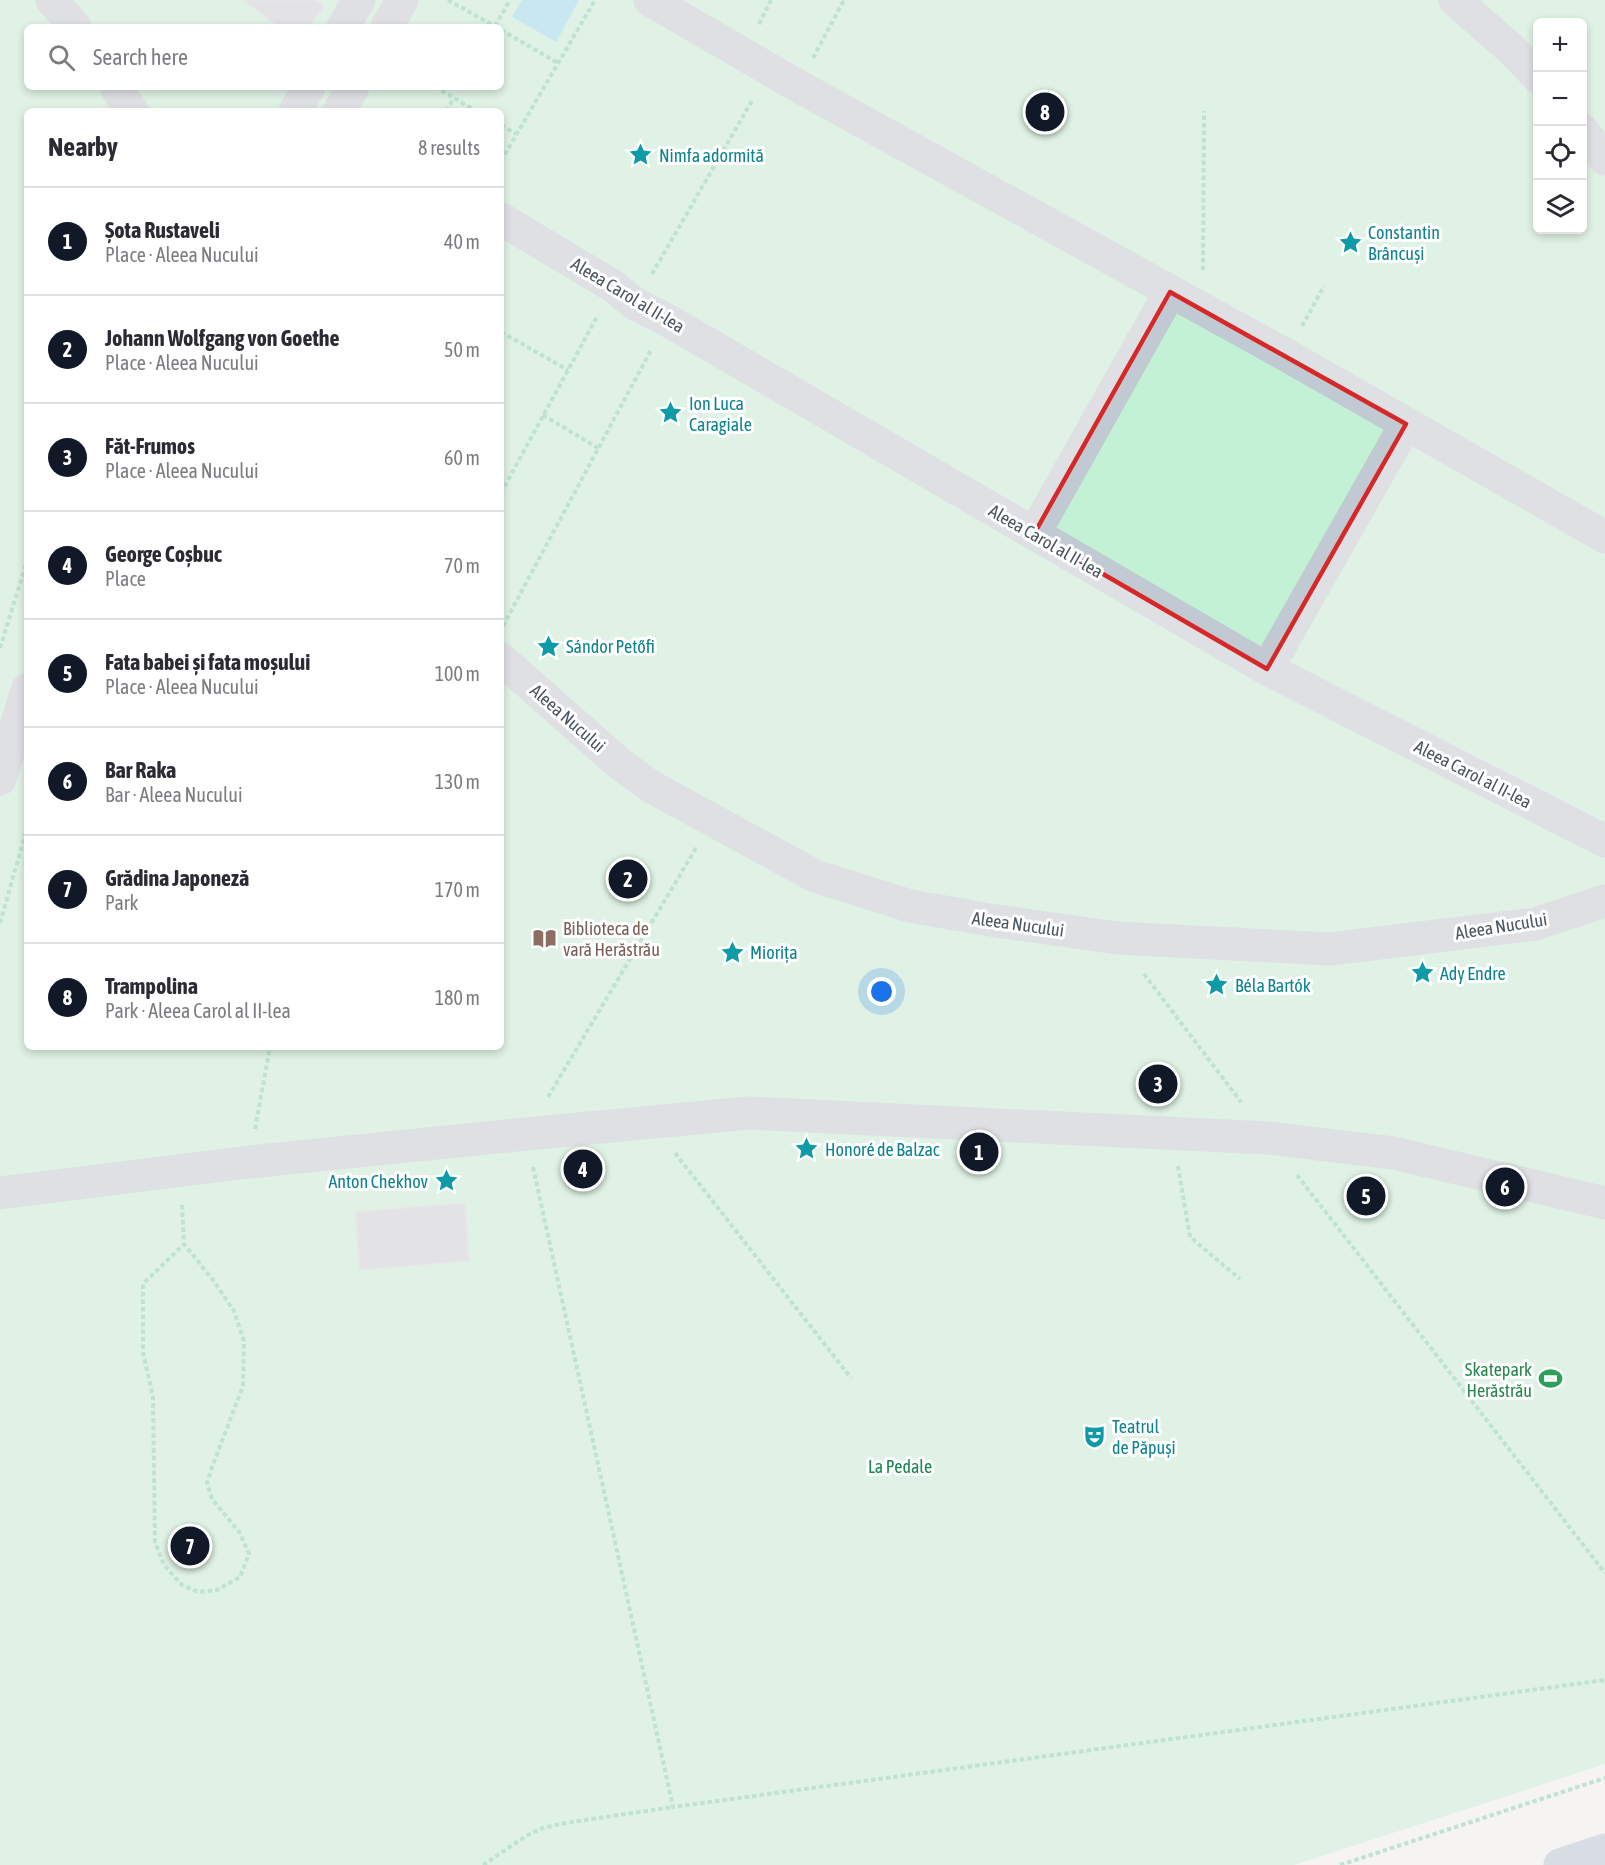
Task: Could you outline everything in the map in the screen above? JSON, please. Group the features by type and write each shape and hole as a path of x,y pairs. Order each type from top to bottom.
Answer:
{"main road":[{"path":"1560,1865 1605,1850"}],"street":[{"path":"52,0 72,24"},
{"path":"345,24 359,0"},
{"path":"389,24 402,0"},
{"path":"650,0 798,86 1286,355 1605,537"},
{"path":"1455,0 1511,49 1533,72"},
{"path":"118,90 130,108"},
{"path":"297,108 307,90"},
{"path":"341,108 351,90"},
{"path":"1587,136 1605,159"},
{"name":"Aleea Carol al II-lea","path":"504,221 624,295 1267,669 1605,841"},
{"path":"1034,534 1170,292"},
{"path":"1267,669 1406,424"},
{"name":"Aleea Nucului","path":"504,661 620,764 650,786 815,876 910,906 1116,938 1330,949 1535,924 1605,901"},
{"path":"0,779 24,700"},
{"path":"0,1193 249,1162 749,1113 1268,1138 1394,1153 1605,1203"}],"path":[{"path":"448,0 491,24"},
{"path":"498,24 510,0"},
{"path":"504,156 595,0"},
{"path":"798,86 844,0"},
{"path":"504,32 558,63"},
{"path":"504,487 568,370 624,295 770,69"},
{"path":"440,90 471,108"},
{"path":"448,108 454,98"},
{"path":"1202,310 1204,111"},
{"path":"504,127 516,134"},
{"path":"1286,355 1324,286"},
{"path":"504,624 667,320"},
{"path":"504,334 568,370"},
{"path":"543,415 598,448"},
{"path":"0,648 24,571"},
{"path":"673,1807 526,1134 713,819"},
{"path":"0,923 24,839"},
{"path":"1116,938 1605,1573"},
{"path":"249,1162 269,1050"},
{"path":"650,1122 851,1378"},
{"path":"1172,1133 1190,1237 1240,1279"},
{"path":"179,1171 184,1244 234,1311 244,1341 243,1386 207,1484 212,1499 240,1533 249,1554 240,1577 217,1590 198,1592 182,1584 164,1565 155,1542 153,1397 143,1352 143,1284 184,1244"},
{"path":"483,1865 526,1836 543,1828 565,1823 1605,1680"},
{"path":"1340,1865 1605,1778"}],"highlighted area":[{"path":"1170,292 1406,424 1267,669 1034,534"}],"green space":[{"name":"La Pedale","path":"0,0 1605,0 1605,1764 1294,1865 0,1865"}],"water":[{"path":"522,0 579,0 556,42 512,17"}],"building":[{"path":"243,0 316,0 324,6 311,24 275,24"},
{"path":"465,1203 469,1261 360,1270 355,1212"}],"place":[{"name":"Trampolina","path":"1045,112"},
{"name":"Nimfa adormită","path":"641,155"},
{"name":"Constantin Brâncuși","path":"1350,242"},
{"name":"Ion Luca Caragiale","path":"671,413"},
{"name":"Sándor Petőfi","path":"548,646"},
{"name":"Johann Wolfgang von Goethe","path":"628,879"},
{"name":"Biblioteca de vară Herăstrău","path":"545,938"},
{"name":"Miorița","path":"732,952"},
{"name":"Ady Endre","path":"1422,973"},
{"name":"Béla Bartók","path":"1217,985"},
{"name":"Făt-Frumos","path":"1158,1084"},
{"name":"Honoré de Balzac","path":"807,1149"},
{"name":"Șota Rustaveli","path":"979,1152"},
{"name":"George Coșbuc","path":"583,1169"},
{"name":"Anton Chekhov","path":"446,1181"},
{"name":"Bar Raka","path":"1505,1187"},
{"name":"Fata babei și fata moșului","path":"1366,1196"},
{"name":"Skatepark Herăstrău","path":"1550,1379"},
{"name":"Teatrul de Păpuși","path":"1094,1436"},
{"name":"Grădina Japoneză","path":"190,1546"}]}
